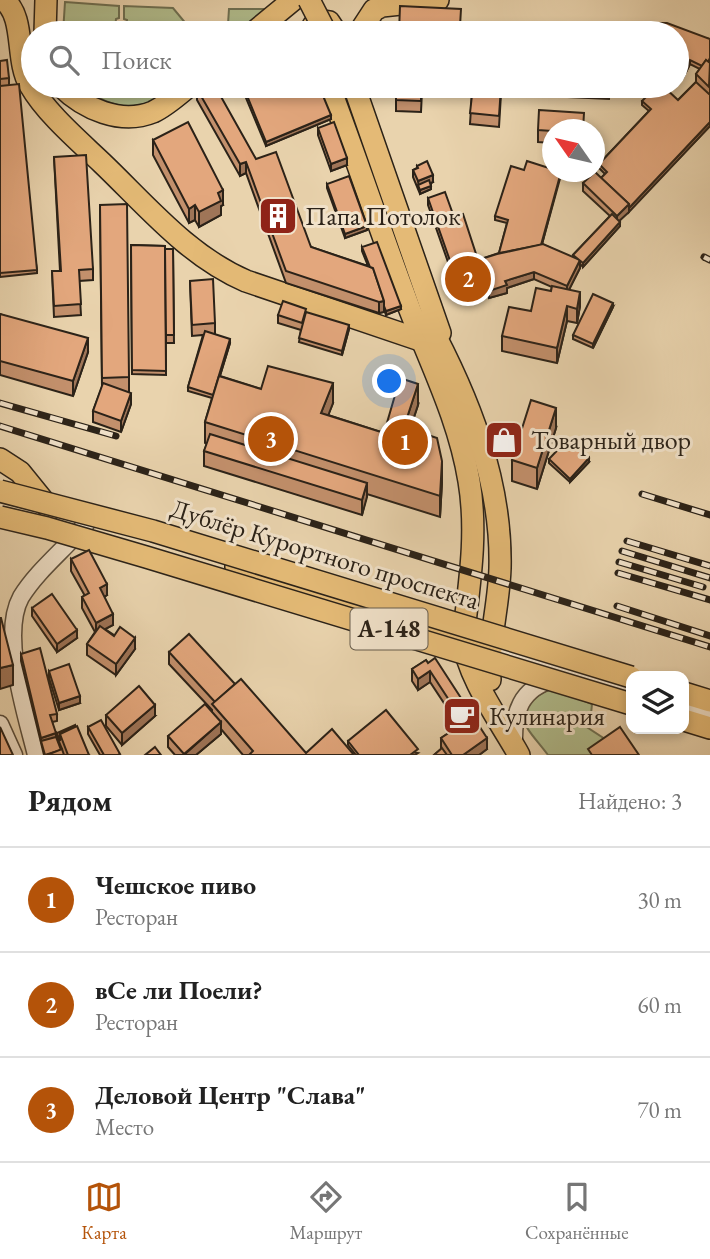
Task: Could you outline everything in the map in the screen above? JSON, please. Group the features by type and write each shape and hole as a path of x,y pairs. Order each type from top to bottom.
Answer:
{"main road":[{"path":"4,0 15,14 21,60"},
{"path":"46,21 47,0"},
{"path":"268,21 293,0"},
{"path":"309,0 320,21"},
{"path":"367,21 374,10 382,6 438,0"},
{"path":"41,98 94,156 188,246 208,261 246,281 423,341"},
{"path":"76,98 103,113 128,117 154,111 172,98"},
{"path":"333,98 458,433 469,481 473,538 463,639 468,663 517,751"},
{"path":"356,98 404,263 480,438 491,479 498,517 500,573 490,648 489,673 494,709"},
{"path":"357,98 434,312 446,355"},
{"path":"0,459 20,472 40,506 490,648"},
{"name":"Дублёр Курортного проспекта","path":"0,491 153,531 626,675"},
{"name":"А-148","path":"0,516 40,506"},
{"name":"Дублёр Курортного проспекта","path":"0,516 160,561 626,702"},
{"path":"689,695 710,701"},
{"path":"689,722 710,728"}],"street":[{"path":"36,755 12,653 11,621 22,596 89,520"},
{"path":"490,648 626,689"},
{"path":"517,751 514,723 523,700 533,689 550,681 580,675"},
{"path":"689,708 710,714"},
{"path":"0,724 14,755"}],"green space":[{"path":"65,2 119,6 119,18 116,21 64,21"},
{"path":"124,6 173,8 184,21 124,19"},
{"path":"229,9 272,9 257,21 228,21"},
{"path":"100,98 159,98 130,106"},
{"path":"548,690 558,690 592,704 591,714 573,715 576,720 611,743 618,755 548,755 528,729 523,713 534,698"}],"building":[{"path":"400,6 461,9 460,21 399,21"},
{"path":"689,31 710,39 708,62 706,60 702,66 690,60 689,62"},
{"path":"7,60 9,78 0,79 0,61"},
{"path":"706,60 710,63 709,87 696,74"},
{"path":"696,82 710,94 710,122 629,208 629,204 605,182 605,158 651,109 642,101 645,98 689,98 689,89"},
{"path":"19,84 37,270 0,273 0,86"},
{"name":"Папа Потолок","path":"202,98 222,98 256,159 276,152 311,247 373,268 384,301 379,302 286,271 246,162 240,164"},
{"path":"248,98 324,98 331,115 266,142"},
{"path":"396,98 421,98 421,101"},
{"path":"472,98 500,98 499,116 470,113"},
{"path":"539,110 584,113 584,119 542,119 542,130 538,130"},
{"path":"188,122 223,190 218,193 221,201 199,212 195,205 189,209 153,140"},
{"path":"334,122 347,158 331,164 318,128"},
{"path":"86,155 93,269 79,270 81,304 54,306 52,271 61,271 54,157"},
{"path":"427,161 433,175 418,181 413,170"},
{"path":"527,161 542,166 542,182 558,182 541,245 499,253 508,220 495,216 511,166 524,170"},
{"path":"349,176 367,226 345,234 327,184"},
{"path":"429,180 431,186 420,190 418,185"},
{"path":"605,181 629,204 617,216 583,183"},
{"path":"445,192 454,217 463,214 478,260 543,244 580,260 567,286 534,272 505,281 507,285 489,291 488,287 462,295 428,198"},
{"path":"127,204 129,377 102,378 100,205"},
{"path":"612,214 620,222 583,263 573,255"},
{"path":"377,242 401,306 386,311 373,268 370,267 362,247"},
{"path":"131,245 165,246 166,371 132,370"},
{"path":"165,249 173,249 174,335 166,335"},
{"path":"213,279 215,323 192,325 190,281"},
{"path":"552,286 580,292 577,309 567,306 557,348 502,336 509,307 531,311 536,288 551,291"},
{"path":"593,294 613,303 593,344 573,335"},
{"path":"283,301 306,309 302,323 278,315"},
{"path":"306,312 349,325 342,351 299,338"},
{"path":"0,314 88,338 73,381 0,361"},
{"path":"205,331 230,339 213,395 188,387"},
{"path":"268,366 333,383 321,413 384,433 400,378 418,384 404,427 437,438 442,461 440,496 205,422 219,376 261,389"},
{"path":"103,383 131,393 121,421 93,411"},
{"path":"531,400 556,408 537,468 512,460"},
{"path":"210,434 367,483 362,500 204,451"},
{"path":"568,439 589,458 570,479 549,459"},
{"path":"89,550 107,584 100,588 113,614 96,623 82,597 89,593 71,559"},
{"path":"52,594 77,630 57,644 32,608"},
{"path":"0,618 13,665 0,668"},
{"path":"100,626 114,636 120,627 135,638 116,664 87,644"},
{"path":"189,634 235,684 215,702 169,652"},
{"path":"40,648 57,714 50,715 56,733 41,738 21,654"},
{"path":"435,658 487,738 463,755 452,755 441,738 464,723 430,671 418,679 412,669"},
{"path":"69,664 80,696 59,703 49,671"},
{"path":"241,679 306,753 332,729 354,755 249,755 253,751 212,704"},
{"path":"139,686 155,705 122,733 106,715"},
{"path":"205,704 221,722 184,754 168,736"},
{"path":"386,710 418,749 410,755 359,755 348,741"},
{"path":"101,720 120,754 104,755 88,727"},
{"path":"75,725 60,734 60,741 57,733"},
{"path":"77,726 89,755 68,755 60,734"},
{"path":"0,727 13,755 0,755"},
{"path":"620,727 639,755 592,755 588,749"},
{"path":"56,737 61,750 45,755 41,741"},
{"path":"155,747 161,755 145,755"},
{"path":"442,748 447,755 434,755"},
{"path":"62,749 64,755 47,755"}],"railway":[{"path":"704,257 710,260"},
{"path":"0,403 116,436"},
{"path":"0,426 710,647"},
{"path":"642,494 710,515"},
{"path":"627,541 710,566"},
{"path":"622,551 710,578"},
{"path":"619,562 703,587"},
{"path":"618,573 710,600"},
{"path":"617,606 710,636"}],"place":[{"name":"Папа Потолок","path":"278,216"},
{"name":"вСе ли Поели?","path":"468,279"},
{"name":"Деловой Центр \"Слава\"","path":"271,439"},
{"name":"Товарный двор","path":"504,440"},
{"name":"Чешское пиво","path":"405,442"},
{"name":"Кулинария","path":"462,716"}]}
